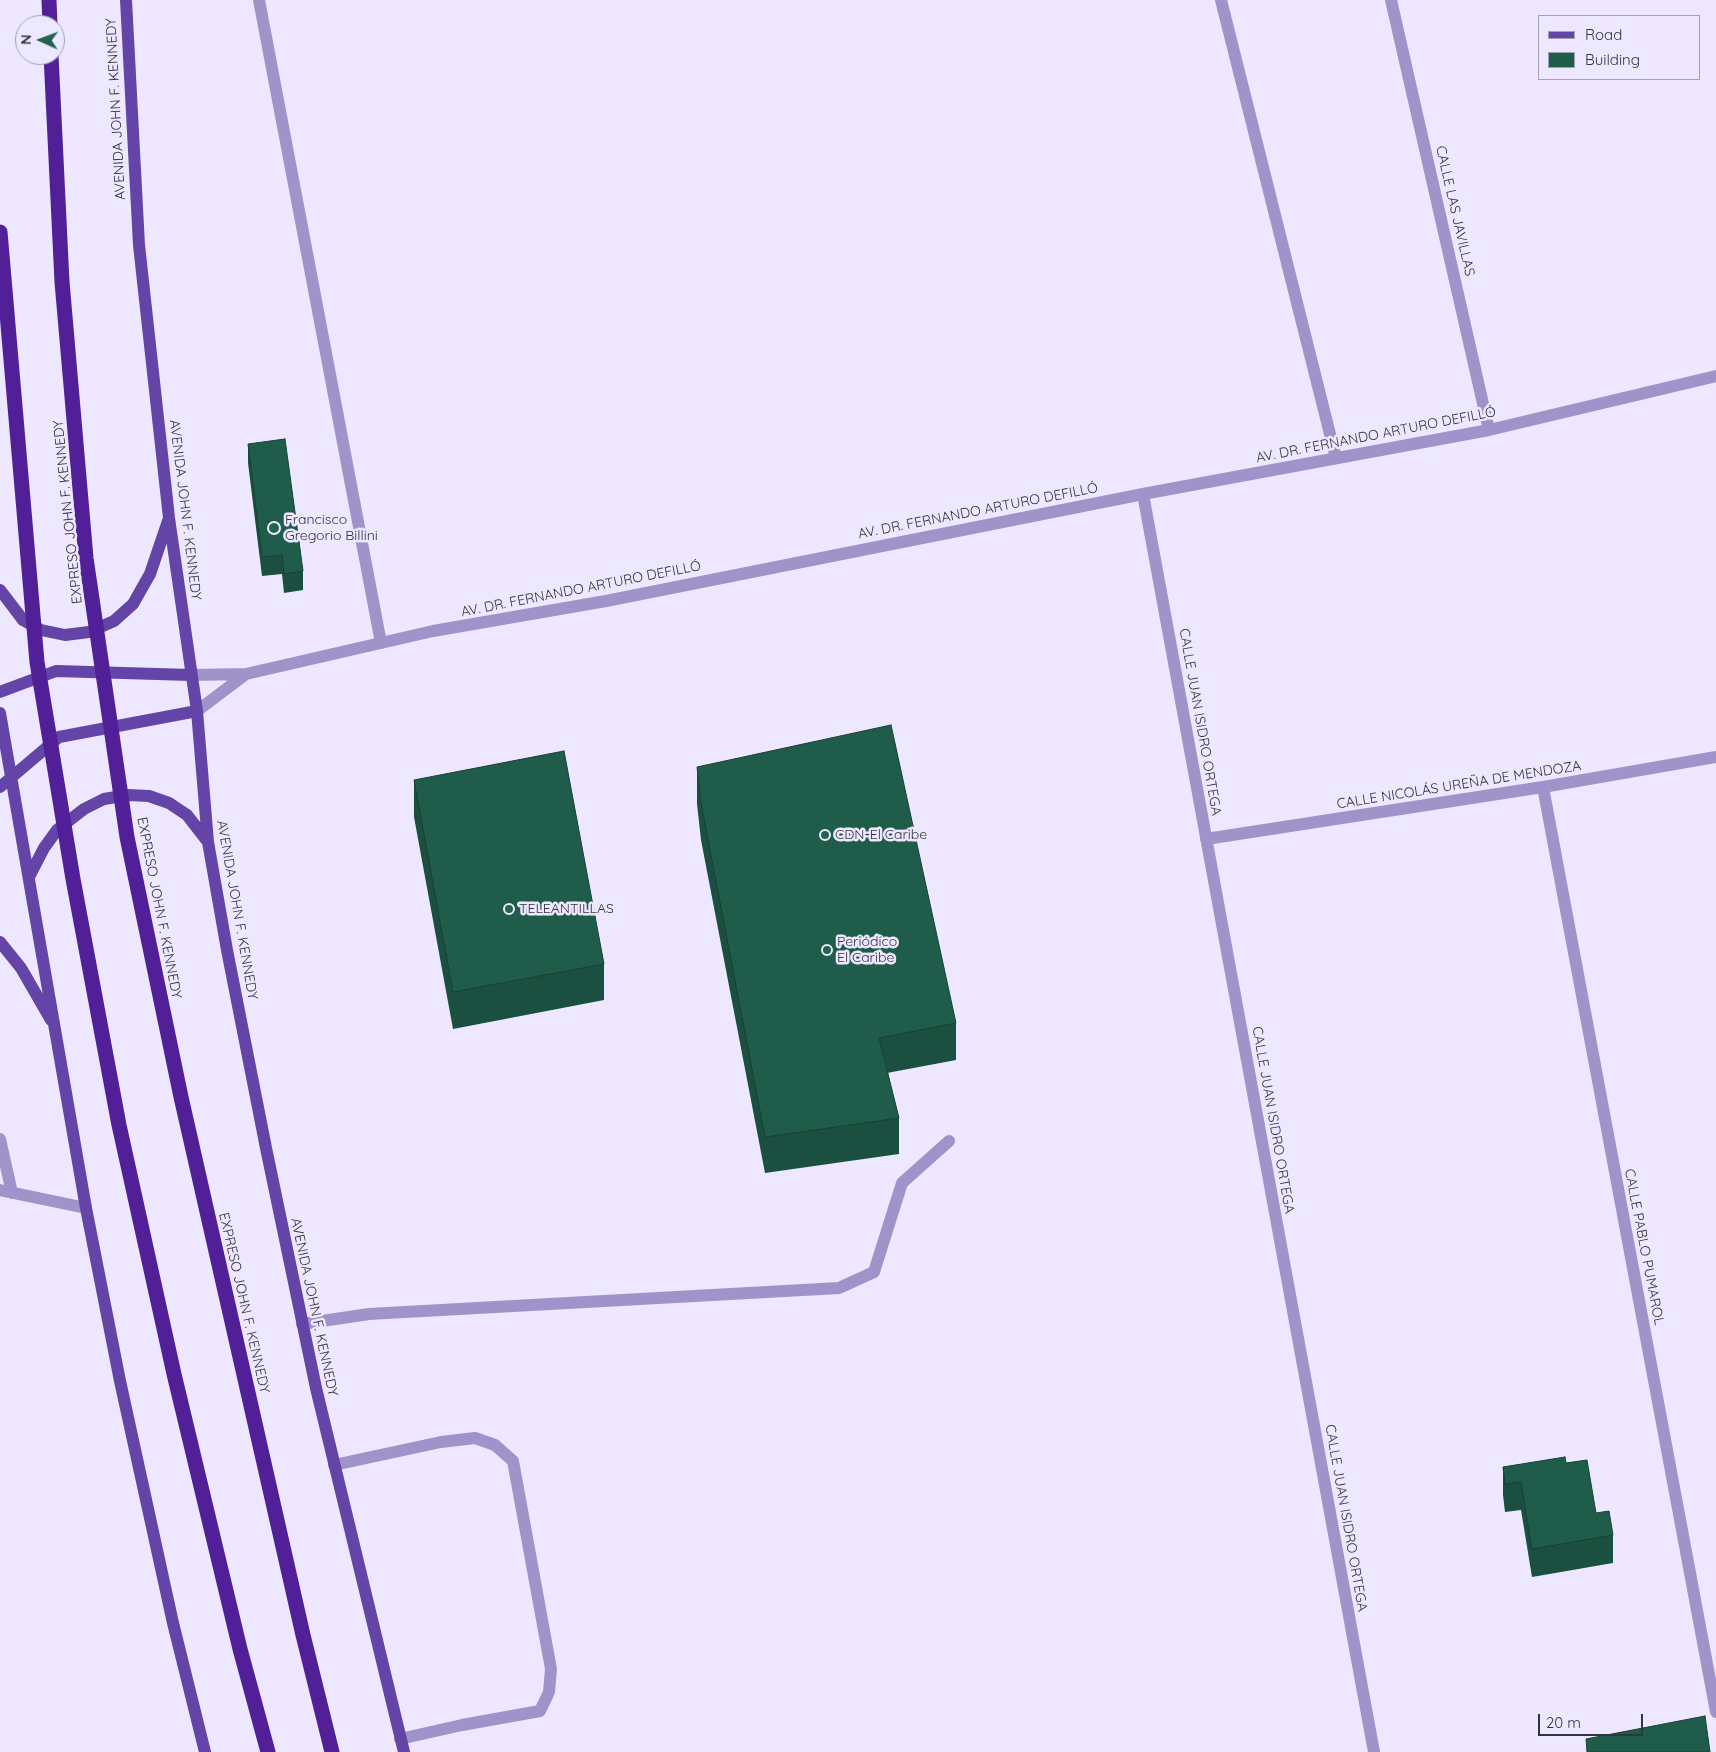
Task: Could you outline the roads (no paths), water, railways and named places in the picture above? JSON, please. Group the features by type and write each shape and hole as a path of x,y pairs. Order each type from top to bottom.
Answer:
{"highway":[{"path":"49,0 50,15"},
{"name":"EXPRESO JOHN F. KENNEDY","path":"51,65 62,282 86,558 127,836 188,1126 332,1752"},
{"path":"0,232 37,662 71,869 120,1125 174,1374 240,1649 268,1752"}],"main road":[{"name":"AVENIDA JOHN F. KENNEDY","path":"126,0 139,245 169,518 197,711 208,842 228,960 302,1324 402,1746"},
{"path":"0,590 23,620 41,630 65,635 88,632 114,621 133,604 150,574 169,518"},
{"path":"0,692 56,671 192,675"},
{"path":"0,786 59,737 197,711"},
{"path":"0,713 86,1208 120,1381 173,1623 205,1752"},
{"path":"29,877 44,848 57,830 84,809 104,799 128,795 149,796 169,803 187,815 208,842"},
{"path":"0,942 21,968 55,1027"}],"street":[{"path":"259,0 381,643"},
{"path":"1221,0 1336,458"},
{"name":"CALLE LAS JAVILLAS","path":"1391,0 1489,430"},
{"name":"AV. DR. FERNANDO ARTURO DEFILLÓ","path":"246,674 433,631 615,599 1143,494 1489,430 1716,376"},
{"name":"CALLE JUAN ISIDRO ORTEGA","path":"1143,494 1374,1752"},
{"path":"192,675 246,674"},
{"path":"197,711 246,674"},
{"name":"CALLE NICOLÁS UREÑA DE MENDOZA","path":"1206,839 1543,787 1716,757"},
{"name":"CALLE PABLO PUMAROL","path":"1543,787 1716,1712"},
{"path":"0,1140 6,1192 86,1208"},
{"path":"302,1324 369,1314 839,1288 874,1272 902,1182 950,1141"},
{"path":"334,1465 441,1442 475,1438 496,1445 513,1461 552,1669 549,1692 540,1711 462,1725 402,1746"}],"place":[{"name":"Francisco Gregorio Billini","path":"274,528"},
{"name":"CDN-El Caribe","path":"825,835"},
{"name":"TELEANTILLAS","path":"509,909"},
{"name":"Periódico El Caribe","path":"827,950"}]}
